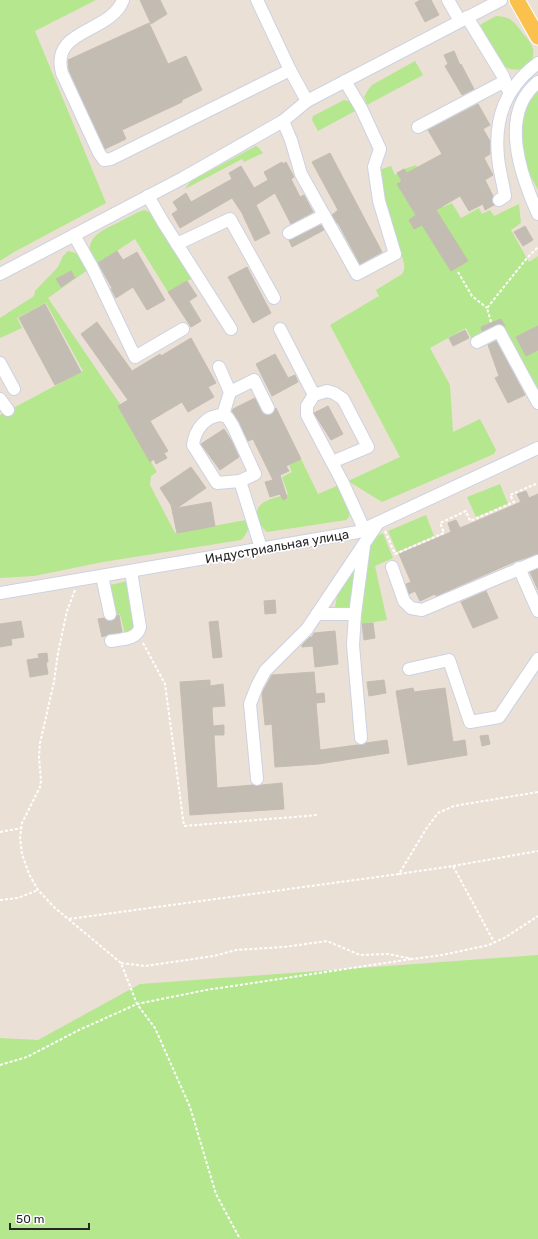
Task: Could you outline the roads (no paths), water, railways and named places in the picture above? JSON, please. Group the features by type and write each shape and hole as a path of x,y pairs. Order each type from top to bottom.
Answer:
{"main road":[{"path":"517,0 538,37"}],"street":[{"path":"123,0 118,11 112,17 71,39 65,48 60,61 62,73 99,153 104,160 111,159 290,70"},
{"path":"257,0 306,101"},
{"path":"448,0 464,19 503,76 509,93"},
{"path":"0,274 183,178 283,121 306,101 500,0"},
{"path":"499,200 505,196 498,157 498,129 502,109 516,82 526,71 538,63"},
{"path":"283,121 291,140 301,174 357,274 395,254 379,201 374,167 380,149 361,108 345,81"},
{"path":"418,127 505,81"},
{"path":"538,82 533,86 522,101 517,114 516,137 520,164 538,214"},
{"path":"148,196 231,329"},
{"path":"289,233 324,215"},
{"path":"177,244 230,219 274,298"},
{"path":"74,235 92,267 135,357 183,329"},
{"path":"280,330 314,395"},
{"path":"478,342 499,331 538,403"},
{"path":"0,363 14,389"},
{"path":"219,367 230,392 223,415"},
{"path":"230,392 254,380 268,408"},
{"path":"332,462 368,447 343,399 334,393 327,391 314,395 306,406 307,414 364,529"},
{"path":"0,399 8,410"},
{"path":"223,415 228,418 233,426 255,474 240,481 217,483 193,444 195,433 201,425 213,417 223,415"},
{"name":"Индустриальная улица","path":"0,594 358,532 538,448"},
{"path":"240,481 261,548"},
{"path":"257,779 250,704 256,686 265,672 307,629 380,522"},
{"path":"361,738 353,645 354,614 365,543"},
{"path":"392,567 404,601 411,608 422,610 538,560"},
{"path":"519,568 538,611"},
{"path":"111,641 135,636 140,627 131,571"},
{"path":"102,576 110,614"},
{"path":"317,614 354,614"},
{"path":"408,669 449,660 470,722 499,717 538,659"}]}
